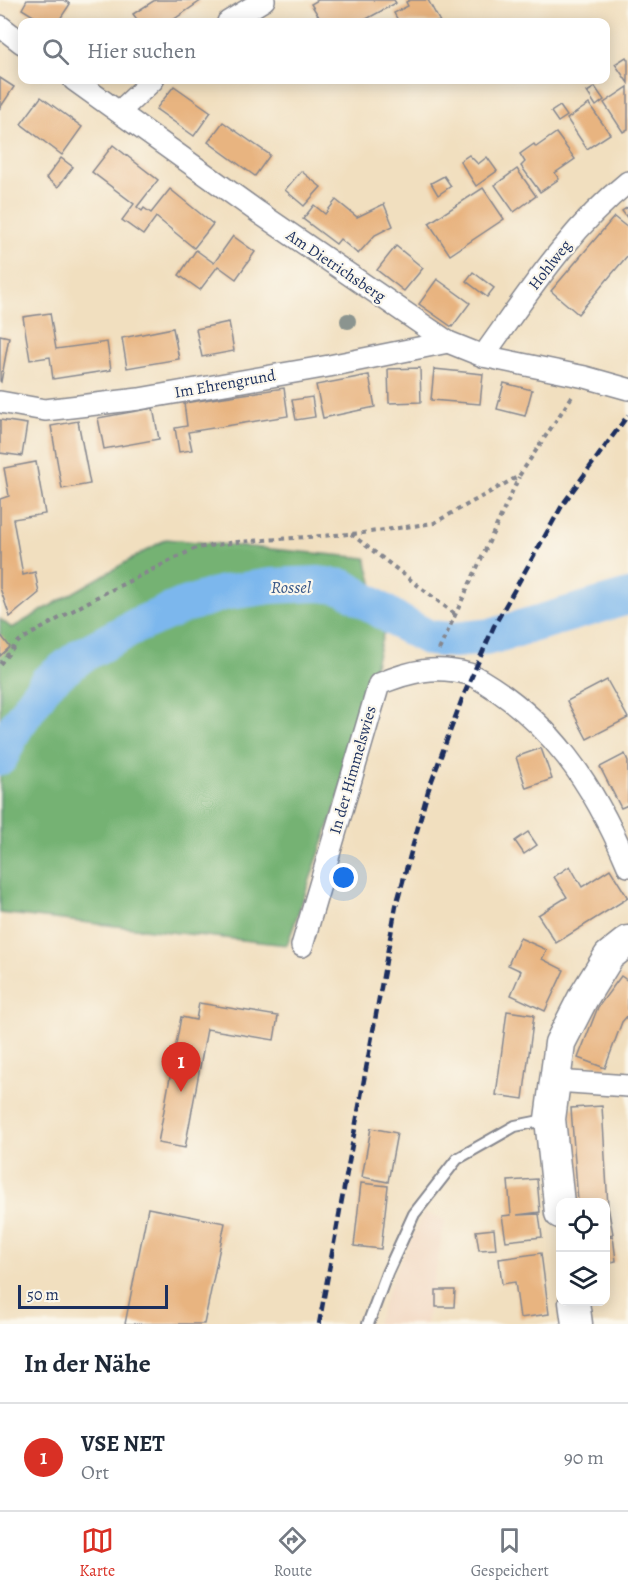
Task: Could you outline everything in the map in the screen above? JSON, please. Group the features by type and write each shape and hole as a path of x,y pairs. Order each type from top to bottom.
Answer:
{"main road":[{"path":"559,1198 550,1119 560,1043 578,1007 609,956 628,940"},
{"path":"575,1306 577,1324"}],"street":[{"path":"233,18 253,2"},
{"path":"0,26 18,40"},
{"name":"Am Dietrichsberg","path":"80,84 258,212 448,342 483,356 628,388"},
{"path":"118,111 148,84"},
{"name":"Hohlweg","path":"483,356 546,268 601,203 628,182"},
{"name":"Im Ehrengrund","path":"0,402 45,410 139,399 329,366 448,342"},
{"name":"In der Himmelswies","path":"302,946 379,684 404,674 444,668 471,675 495,687 531,715 565,752 592,791 615,834 628,866"},
{"path":"556,1081 628,1086"}],"lane":[{"path":"368,1324 387,1273 414,1214 457,1159 515,1126 550,1119"}],"path":[{"path":"439,650 519,476 585,377"},
{"path":"0,664 19,641 97,597 196,548 237,542 351,534 434,523 519,476"},
{"path":"351,534 455,614"}],"shaded area":[{"path":"425,1212 445,1221 426,1324 376,1324 395,1272"}],"green space":[{"path":"166,539 366,558 384,631 338,800 287,945 0,913 0,619 12,628"}],"building":[{"path":"27,0 64,0 70,4 61,18 37,18 22,9"},
{"path":"155,0 202,0 176,18 136,18 133,14"},
{"path":"318,0 394,0 396,3 368,18 320,18 311,4"},
{"path":"428,0 438,18 397,18 394,13 408,6 406,2"},
{"path":"626,57 628,60 628,83 615,64"},
{"path":"0,78 14,87 0,108"},
{"path":"174,86 211,112 194,136 156,109"},
{"path":"595,87 604,100 596,106 587,92"},
{"path":"628,87 628,129 623,132 604,103"},
{"path":"41,97 82,127 62,155 21,124"},
{"path":"589,104 610,134 587,149 567,119"},
{"path":"560,106 567,116 558,122 551,112"},
{"path":"223,122 270,155 255,176 208,142"},
{"path":"556,133 575,159 555,173 559,179 540,192 521,166 525,162 520,154 534,144 536,147"},
{"path":"113,145 158,180 137,207 142,211 144,208 151,213 170,189 213,224 194,248 156,217 143,235 122,220 134,204 92,172"},
{"path":"469,155 478,164 487,157 497,171 476,186 460,161"},
{"path":"61,158 73,167 58,187 46,178"},
{"path":"517,169 536,196 514,212 495,185"},
{"path":"301,171 321,187 304,206 285,190"},
{"path":"444,176 451,186 438,195 431,183"},
{"path":"483,188 504,219 450,255 429,223"},
{"path":"336,200 357,217 384,204 393,226 375,235 358,254 340,239 336,244 303,219 314,205 325,214"},
{"path":"628,207 628,219 622,211"},
{"path":"614,217 628,228 628,255 578,314 551,291"},
{"path":"233,236 255,252 236,279 218,266 200,290 179,275 196,250 214,263"},
{"path":"396,246 423,268 404,291 377,270"},
{"path":"473,272 494,288 487,297 466,281"},
{"path":"437,279 470,303 452,327 419,304"},
{"path":"50,313 56,349 107,342 111,370 53,379 50,357 30,360 23,317"},
{"path":"229,322 234,351 202,357 196,329"},
{"path":"173,328 179,359 127,368 122,338"},
{"path":"0,335 9,337 1,382 0,381"},
{"path":"420,368 421,402 389,403 388,369"},
{"path":"434,369 483,374 480,404 431,400"},
{"path":"369,375 375,407 323,418 316,385"},
{"path":"504,383 532,390 525,416 497,409"},
{"path":"284,388 288,416 188,432 192,450 179,452 175,428 187,426 184,403"},
{"path":"312,397 315,417 296,420 292,400"},
{"path":"153,408 159,439 104,449 98,418"},
{"path":"0,420 27,424 22,456 0,453"},
{"path":"78,421 90,484 62,489 51,426"},
{"path":"36,462 45,514 13,519 23,575 35,572 39,593 10,617 0,588 0,499 9,496 4,468"},
{"path":"0,634 10,647 0,656"},
{"path":"607,680 628,718 587,739 567,701"},
{"path":"541,748 552,779 526,788 516,757"},
{"path":"625,754 628,761 628,805 621,808 600,767"},
{"path":"528,832 537,845 524,854 515,841"},
{"path":"570,866 582,887 610,869 628,898 556,943 538,915 567,897 554,877"},
{"path":"520,938 547,950 542,959 564,970 545,1011 511,995 521,971 508,965"},
{"path":"621,976 628,981 628,1015 622,1022 605,1068 578,1058 598,1007"},
{"path":"199,1003 278,1016 274,1040 207,1029 185,1148 158,1143 181,1017 196,1020"},
{"path":"507,1011 534,1015 523,1099 496,1095"},
{"path":"602,1106 607,1198 578,1198 571,1108"},
{"path":"371,1128 397,1133 388,1182 362,1177"},
{"path":"537,1179 540,1212 517,1215 539,1214 542,1237 506,1241 502,1216 511,1215 508,1181"},
{"path":"361,1183 388,1186 381,1249 354,1246"},
{"path":"148,1208 225,1223 204,1324 125,1324"},
{"path":"610,1218 613,1234 610,1235"},
{"path":"494,1229 496,1249 479,1250 476,1231"},
{"path":"610,1236 613,1236 616,1261 610,1262 610,1252"},
{"path":"541,1253 549,1314 520,1318 515,1282 502,1284 499,1259"},
{"path":"436,1290 455,1290 454,1307 436,1307"}],"waterway":[{"name":"Rossel","path":"0,758 15,728 47,682 82,655 138,625 182,606 223,593 271,586 319,584 344,587 429,638 454,640 493,636 628,597"}],"railway":[{"path":"319,1324 396,906 428,791 462,699 494,626 563,504 628,415"}],"place":[{"name":"VSE NET","path":"181,1092"}]}
